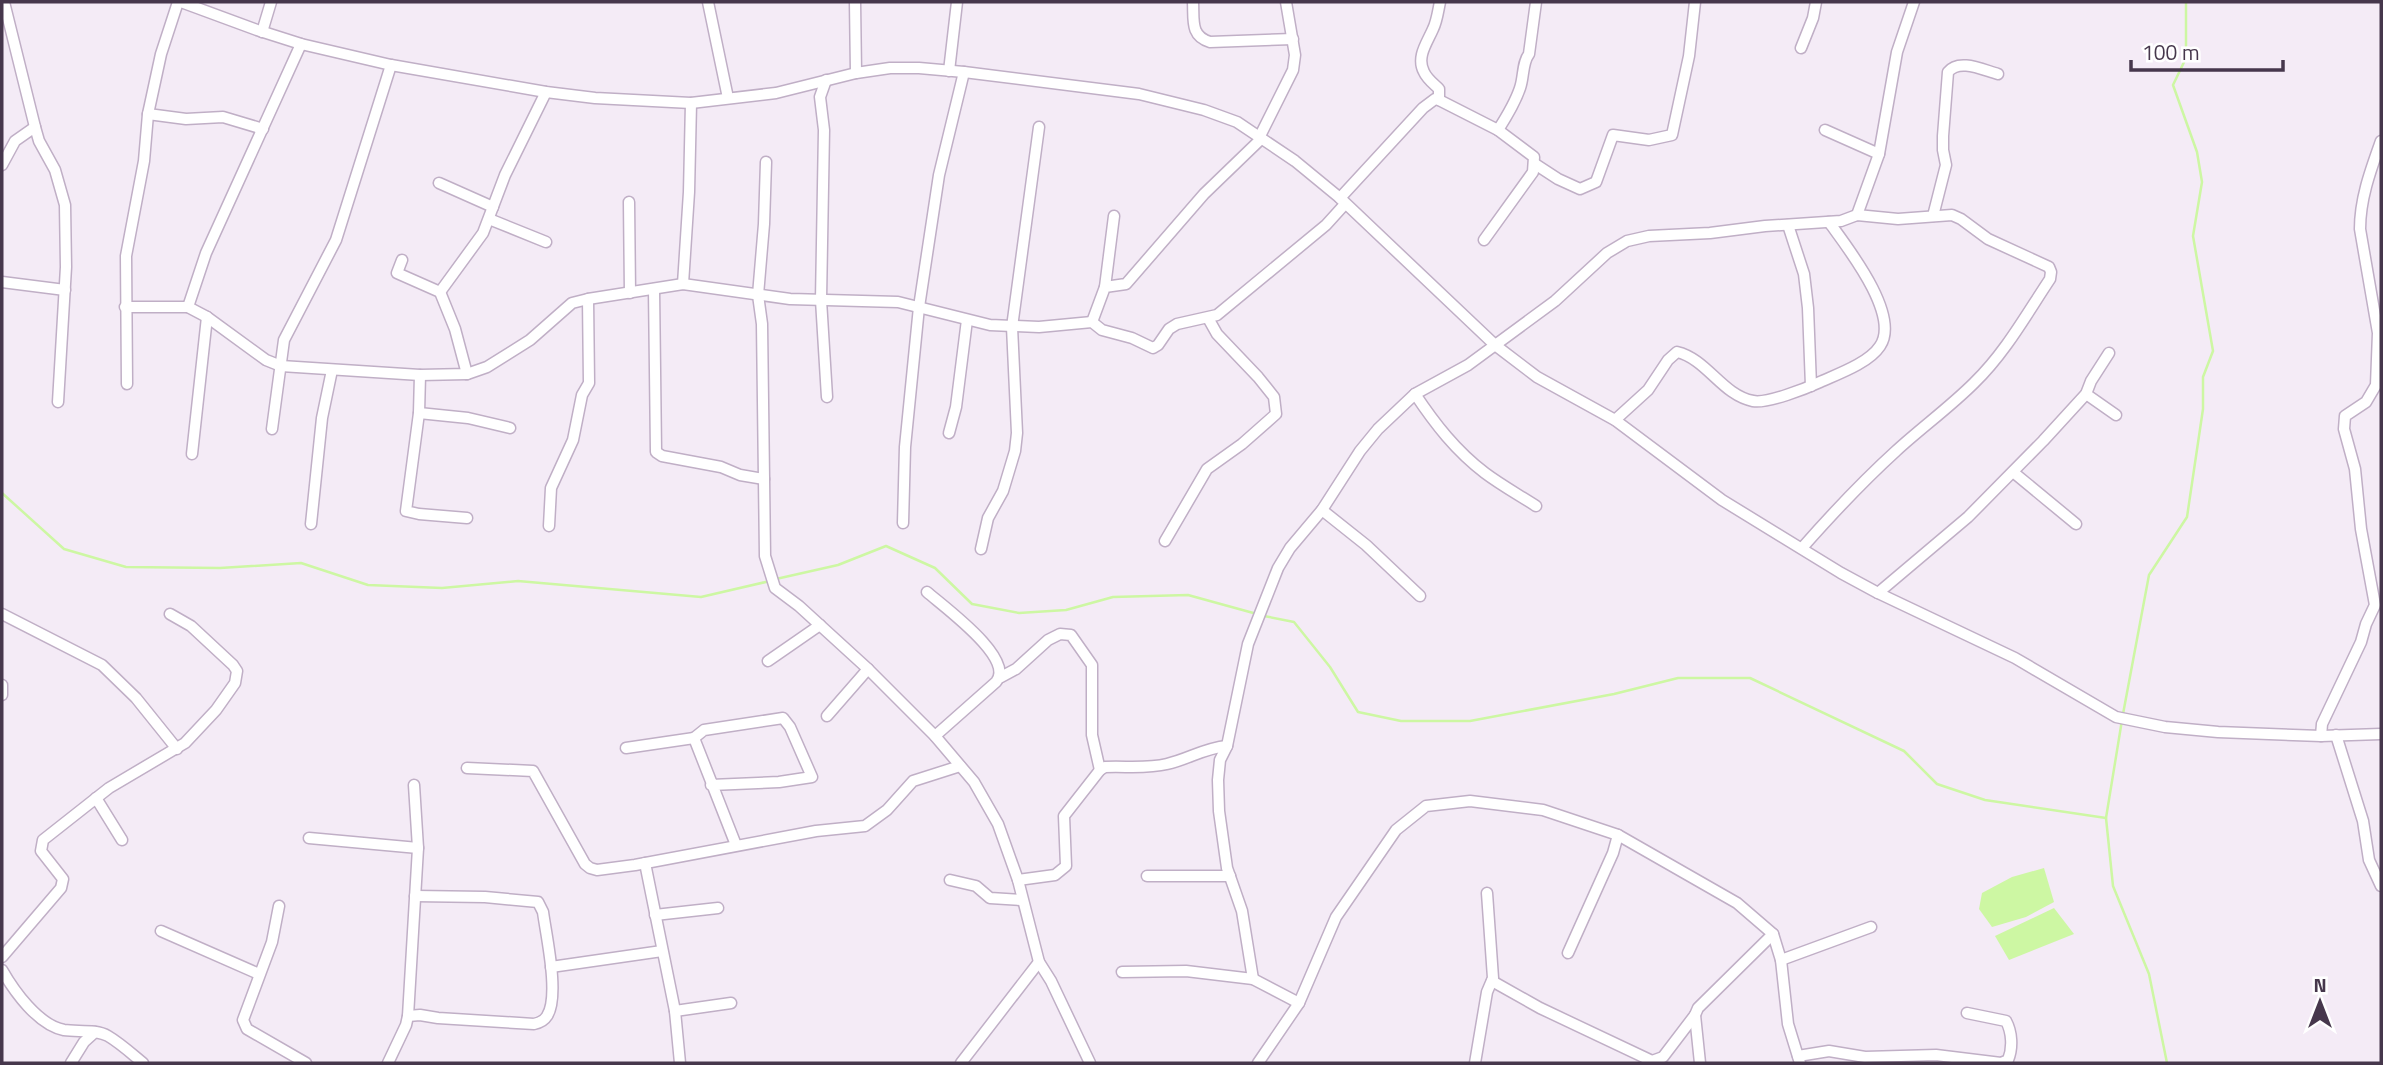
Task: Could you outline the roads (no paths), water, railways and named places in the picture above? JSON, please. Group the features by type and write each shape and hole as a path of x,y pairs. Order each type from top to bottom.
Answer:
{"street":[{"path":"4,2 39,141 62,189 67,232 58,402"},
{"path":"127,384 126,256 144,161 148,114 161,54 179,2 301,44 391,65 595,98 691,103 776,93 856,73 890,68 964,72 1139,94 1177,102 1237,122 1296,161 1495,345 1537,377 1615,420 1722,500 1841,573 2015,658 2116,717 2165,727 2218,732 2321,736 2381,734"},
{"path":"262,32 271,2"},
{"path":"708,2 728,98"},
{"path":"855,2 856,73"},
{"path":"949,71 957,2"},
{"path":"1193,2 1196,35 1203,40 1293,39"},
{"path":"1105,287 1126,284 1204,194 1260,139 1293,70 1295,55 1286,2"},
{"path":"1439,100 1439,89 1426,76 1422,68 1422,58 1423,46 1433,29 1440,2"},
{"path":"1499,130 1522,84 1536,2"},
{"path":"1535,164 1580,189 1596,182 1613,135 1649,140 1672,135 1683,92 1696,12 1695,2"},
{"path":"1801,48 1813,18 1816,2"},
{"path":"1857,215 1879,154 1897,52 1914,2"},
{"path":"188,307 206,253 301,44"},
{"path":"272,429 284,340 336,240 391,65"},
{"path":"1933,216 1947,165 1943,136 1948,72 1957,65 1998,74"},
{"path":"903,523 905,447 919,307 939,175 964,72"},
{"path":"826,80 820,97 824,130 821,300 827,397"},
{"path":"440,292 458,265 477,244 494,208 505,175 546,92"},
{"path":"125,307 188,307 207,317 266,360 281,366 420,375 467,374 487,367 530,340 572,303 683,284 802,300 898,302 990,325 1039,327 1093,322 1102,330 1132,338 1153,348 1169,329 1177,324 1217,315 1317,232 1423,108 1435,99 1499,130 1534,157 1533,172 1484,240"},
{"path":"683,284 691,103"},
{"path":"148,114 186,119 223,117 263,129"},
{"path":"2,165 15,141 35,127"},
{"path":"981,549 988,519 1003,491 1015,452 1017,433 1012,327 1039,127"},
{"path":"1825,130 1879,154"},
{"path":"2321,736 2322,724 2378,603 2361,529 2355,470 2344,429 2345,416 2366,402 2376,385 2379,324 2360,229 2360,216 2368,178 2381,141"},
{"path":"766,162 758,295 762,324 765,556 775,588 868,669 935,736 974,782 998,824 1018,880 1039,962 1051,981 1090,1063"},
{"path":"439,184 494,208"},
{"path":"629,202 630,293"},
{"path":"1253,979 1242,911 1227,868 1219,811 1218,780 1220,760 1227,746 1248,644 1278,568 1290,548 1322,510 1378,429 1415,394 1468,365 1564,294 1607,253 1628,241 1649,236 1841,221 1857,215 1898,219 1952,215 1988,239 2049,267 2050,279 2013,336 1973,384 1871,474 1802,548"},
{"path":"1093,322 1105,287 1114,216"},
{"path":"489,219 546,242"},
{"path":"1615,420 1648,390 1668,360 1677,352 1697,362 1731,391 1754,401 1811,386 1857,365 1880,346 1884,332 1883,310 1855,257 1829,222"},
{"path":"1788,225 1804,274 1811,386"},
{"path":"402,260 397,273 440,292 455,330 467,374"},
{"path":"2,282 65,290"},
{"path":"654,289 656,452 662,456 721,467 740,475 764,479"},
{"path":"549,526 551,488 573,440 582,396 589,383 587,299"},
{"path":"192,454 207,317"},
{"path":"1165,541 1207,469 1242,444 1276,414 1273,397 1217,334 1208,318"},
{"path":"949,433 956,407 967,320"},
{"path":"1878,593 1968,517 2013,472 2086,394 2109,353"},
{"path":"311,524 322,418 332,370"},
{"path":"420,375 419,412 406,510 419,514 467,518"},
{"path":"1415,394 1434,423 1454,446 1485,473 1536,506"},
{"path":"2086,394 2116,415"},
{"path":"419,412 468,418 510,428"},
{"path":"2013,472 2076,524"},
{"path":"1322,510 1366,545 1420,596"},
{"path":"927,592 998,660 1001,677"},
{"path":"2,614 102,666 136,698 177,749"},
{"path":"2,957 63,883 63,879 41,850 43,841 96,798 177,749 216,710 236,683 237,676 233,665 200,633 170,614"},
{"path":"768,661 820,625"},
{"path":"935,736 1001,677 1016,669 1048,640 1060,634 1071,635 1092,665 1092,734 1100,770"},
{"path":"827,716 868,669"},
{"path":"2,685 2,695"},
{"path":"626,748 694,738 704,730 783,718 790,727 812,777 779,782 711,785"},
{"path":"2336,735 2363,821 2369,860 2381,886"},
{"path":"694,738 736,845"},
{"path":"1018,880 1055,875 1066,866 1065,816 1100,770 1105,767 1151,767 1168,764 1208,748 1227,746"},
{"path":"467,768 533,771 590,868 597,870 817,831 865,826 887,810 913,781 960,766"},
{"path":"388,1063 408,1016 418,848 414,785"},
{"path":"96,798 122,841"},
{"path":"1258,1063 1299,1003 1336,917 1396,830 1426,807 1470,801 1543,810 1618,835 1737,904 1773,934 1781,960 1786,1015 1799,1060 1829,1051 1865,1057 1936,1055 2001,1063 2008,1060 2011,1052 2010,1027 2006,1021 1967,1013"},
{"path":"1569,953 1613,853 1618,835"},
{"path":"309,838 418,848"},
{"path":"645,863 674,1011 680,1063"},
{"path":"1147,876 1230,876"},
{"path":"950,880 976,886 990,898 1022,900"},
{"path":"1475,1063 1487,992 1492,981 1487,893"},
{"path":"408,1016 534,1024 549,1014 550,1007 551,967 543,912 538,902 485,897 415,896"},
{"path":"279,906 272,942 244,1016 244,1025 306,1063"},
{"path":"655,915 718,908"},
{"path":"1781,960 1871,927"},
{"path":"161,931 259,974"},
{"path":"1492,981 1540,1008 1655,1062 1673,1046 1701,1003 1773,934"},
{"path":"551,967 662,951"},
{"path":"961,1063 1039,962"},
{"path":"2,970 6,986 48,1023 60,1030 107,1035 143,1063"},
{"path":"1122,972 1186,971 1253,979 1299,1003"},
{"path":"674,1011 731,1003"},
{"path":"1695,1015 1700,1063"},
{"path":"71,1063 94,1032"}],"waterway":[{"path":"2123,714 2149,575 2187,517 2203,409 2203,377 2213,351 2193,236 2202,182 2197,152 2173,85 2186,58 2186,2"},
{"path":"2,493 64,549 126,567 220,568 301,563 368,585 442,588 518,581 701,597 770,581"},
{"path":"776,579 838,565 886,546 935,568 972,604 1019,613 1066,610 1113,597 1188,595 1257,614"},
{"path":"1264,616 1294,622 1330,667 1358,712 1401,721 1470,721 1614,694 1678,678 1750,678 1904,751 1937,784 1985,800 2106,818"},
{"path":"2122,720 2106,818 2113,886 2149,974 2167,1063"}]}
